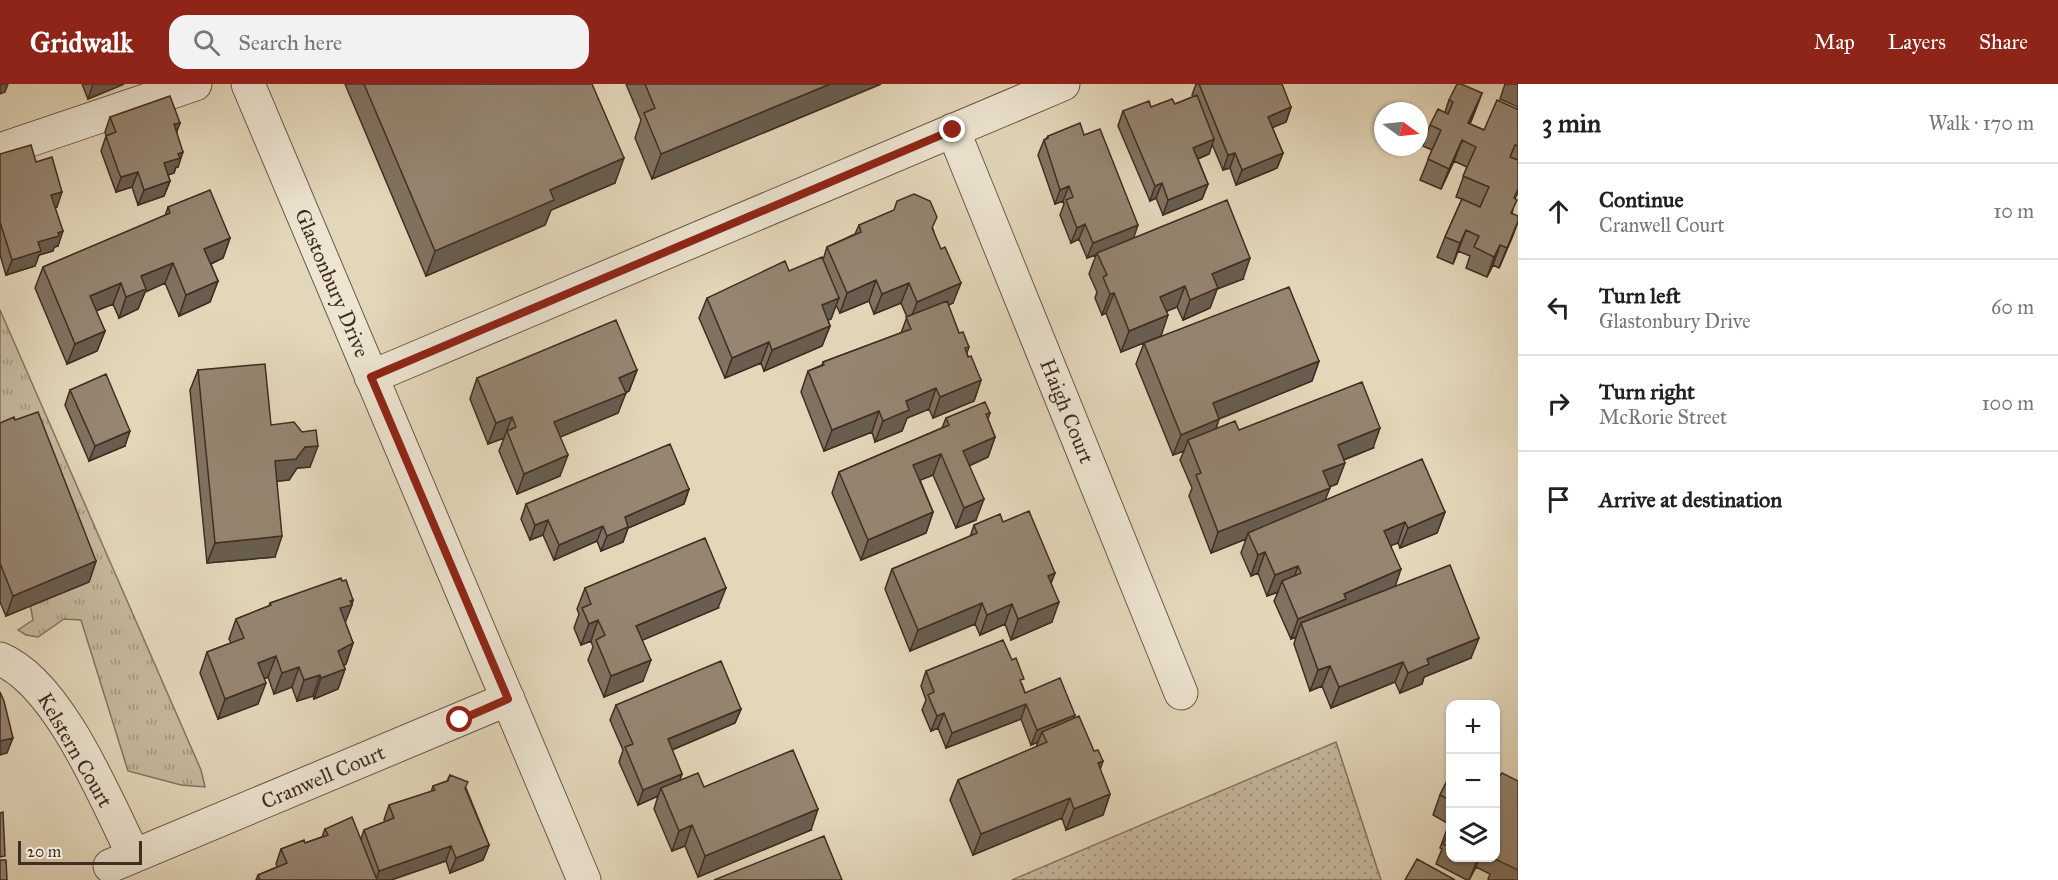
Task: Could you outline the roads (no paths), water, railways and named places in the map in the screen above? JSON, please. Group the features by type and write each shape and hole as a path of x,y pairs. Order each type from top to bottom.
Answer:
{"street":[{"path":"0,150 195,84"},
{"name":"Glastonbury Drive","path":"248,84 584,880"},
{"path":"371,377 1064,84"},
{"name":"Haigh Court","path":"953,130 1181,693"},
{"name":"Kelstern Court","path":"0,659 22,670 48,698 84,758 125,864"},
{"name":"Cranwell Court","path":"125,864 508,699"}]}
